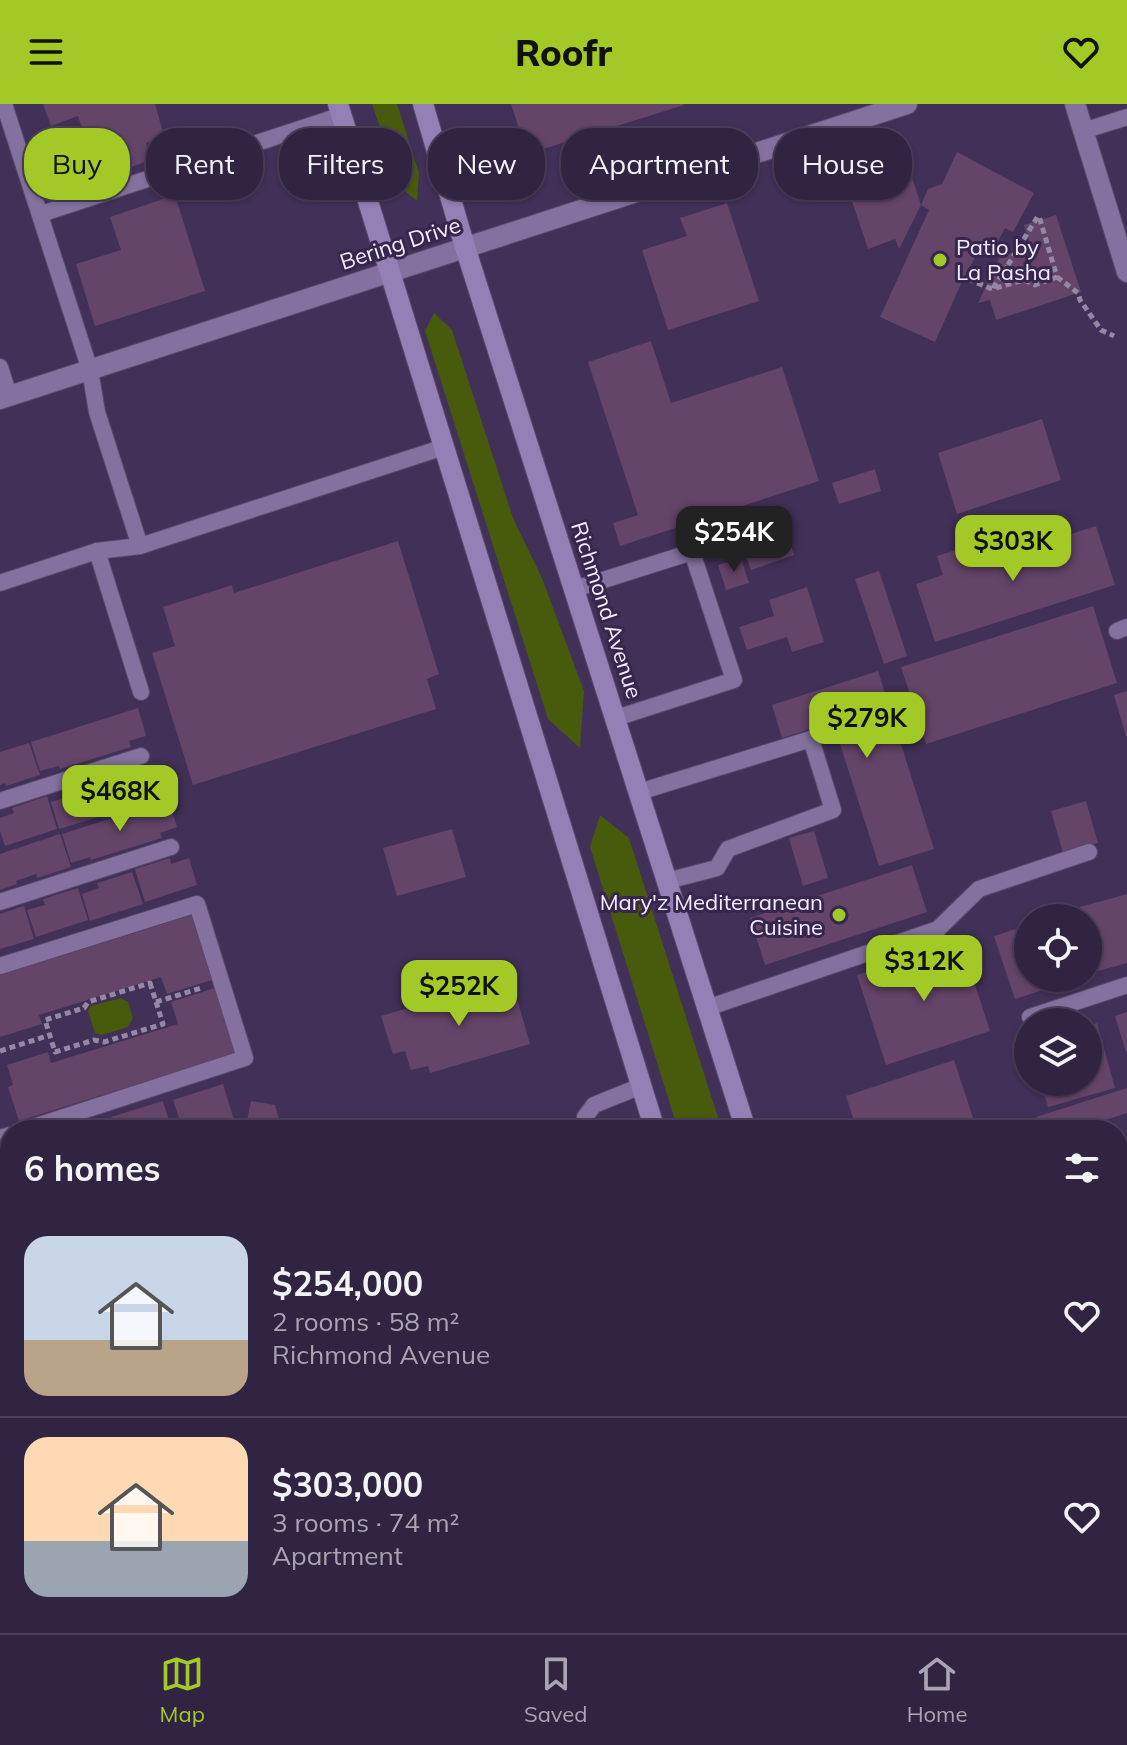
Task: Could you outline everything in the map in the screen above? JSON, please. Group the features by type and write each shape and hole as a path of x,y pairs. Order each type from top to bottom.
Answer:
{"main road":[{"name":"Richmond Avenue","path":"423,104 465,247 743,1120"},
{"path":"340,110 652,1120"}],"street":[{"name":"Bering Drive","path":"5,398 907,104"},
{"path":"1075,104 1127,272"}],"lane":[{"path":"4,104 90,370 97,412 140,546"},
{"path":"41,214 340,110"},
{"path":"1083,131 1127,117"},
{"path":"0,367 5,398"},
{"path":"0,583 97,551 140,546 444,447"},
{"path":"97,551 141,692"},
{"path":"575,589 692,552 734,680 616,718"},
{"path":"639,792 811,739 833,810 728,849 717,868 667,881"},
{"path":"0,801 141,756"},
{"path":"0,902 171,847"},
{"path":"707,1008 938,929 979,889 1089,852"},
{"path":"0,966 197,904 245,1058 55,1120"},
{"path":"1057,1008 1127,985"},
{"path":"586,1120 594,1105 641,1086"}],"path":[{"path":"992,289 1039,216 1057,277 1078,293 1101,330 1114,336"},
{"path":"1008,265 1020,281"},
{"path":"968,279 992,289 1024,280 1035,285 1057,277"},
{"path":"156,1002 221,982"},
{"path":"150,983 156,1002 163,1024 104,1042 94,1040 55,1052 45,1020 84,1008 88,1002 150,983"},
{"path":"0,1051 50,1035"}],"green space":[{"path":"372,104 397,104 405,128 380,128"},
{"path":"412,151 419,173 417,201 412,197"},
{"path":"434,313 452,330 513,518 542,578 584,691 580,748 548,719 425,331"},
{"path":"600,815 629,838 719,1120 675,1120 590,847"},
{"path":"121,998 128,1002 133,1018 128,1027 102,1035 95,1033 88,1011 91,1006"}],"building":[{"path":"43,104 155,104 162,128 146,128 146,162 130,167 130,128 82,128 78,116 51,126"},
{"path":"511,104 684,105 610,128 561,128 561,143 545,148 545,128 519,128"},
{"name":"Patio by La Pasha","path":"957,152 1034,193 1013,232 1005,228 997,243 987,237 964,277 935,342 880,317 929,210 921,205 928,189 942,184"},
{"path":"912,178 921,205 899,249 895,239 868,249 852,200 912,200"},
{"path":"160,200 177,200 205,291 95,326 76,264 121,250 110,217"},
{"path":"727,203 759,301 668,330 642,250 687,236 680,218"},
{"path":"1056,215 1081,292 996,320 990,300 978,303 1000,256 1031,247 1024,225"},
{"path":"651,341 671,403 782,367 819,481 620,546 613,523 638,515 588,362"},
{"path":"1042,419 1061,480 957,514 938,453"},
{"path":"875,469 881,491 839,504 832,483"},
{"path":"1096,526 1115,585 935,642 916,584 943,575 937,556 962,548 968,567"},
{"path":"786,531 794,555 751,570 743,547"},
{"path":"398,541 439,674 427,679 436,709 193,785 152,653 175,646 163,607 232,585 234,593"},
{"path":"741,558 749,583 726,590 718,565"},
{"path":"879,571 907,656 884,664 855,579"},
{"path":"807,587 824,642 792,652 787,637 747,650 739,627 774,616 769,600"},
{"path":"1093,606 1117,683 926,744 901,667"},
{"path":"878,671 934,849 879,866 833,722 782,738 772,705"},
{"path":"1127,691 1127,736 1126,736 1114,695"},
{"path":"138,708 146,736 129,741 131,747 60,769 59,766 40,771 31,742"},
{"path":"29,743 40,775 6,786 5,783 0,785 0,752"},
{"path":"139,767 140,772 158,767 166,794 114,810 104,778"},
{"path":"101,780 112,813 59,829 51,802 68,797 66,791"},
{"path":"47,796 57,829 5,846 0,818 14,813 12,808"},
{"path":"169,800 177,827 160,833 162,838 91,860 90,857 71,863 62,834"},
{"path":"1086,801 1098,843 1063,853 1051,811"},
{"path":"452,829 466,877 397,896 383,848"},
{"path":"814,831 828,878 803,886 789,838"},
{"path":"60,834 71,867 37,878 36,874 0,890 0,854"},
{"path":"170,858 171,864 189,858 197,885 145,902 135,869"},
{"name":"Mary'z Mediterranean Cuisine","path":"912,865 927,912 765,965 750,918"},
{"path":"132,872 143,904 90,921 82,894 99,888 97,883"},
{"path":"78,888 88,920 36,937 27,910 45,905 43,899"},
{"path":"1127,894 1127,963 1102,970 1102,904 1091,904"},
{"path":"24,906 34,939 0,949 0,914"},
{"path":"192,915 212,980 167,994 161,977 39,1015 42,1024 0,1037 0,975"},
{"path":"1014,930 1014,992 1036,992 1015,999 994,936"},
{"path":"961,941 990,1031 886,1065 857,975"},
{"path":"511,978 530,1044 430,1073 428,1066 411,1070 405,1051 393,1054 381,1016"},
{"path":"215,988 236,1053 19,1120 8,1087 13,1085 7,1065 48,1052 51,1063 178,1024 171,1002"},
{"path":"1127,1012 1127,1051 1126,1052 1115,1016"},
{"path":"1102,1041 1115,1088 1102,1092"},
{"path":"954,1060 974,1120 854,1120 846,1096"},
{"path":"223,1084 234,1120 180,1120 173,1100"},
{"path":"1127,1088 1127,1113 1105,1120 1037,1120 1036,1117"},
{"path":"1045,1096 1087,1096 1048,1107"},
{"path":"163,1101 169,1120 112,1120 111,1117"},
{"path":"251,1101 275,1105 279,1120 247,1120"}],"place":[{"name":"Patio by La Pasha","path":"940,260"},
{"name":"Mary'z Mediterranean Cuisine","path":"839,915"}]}
